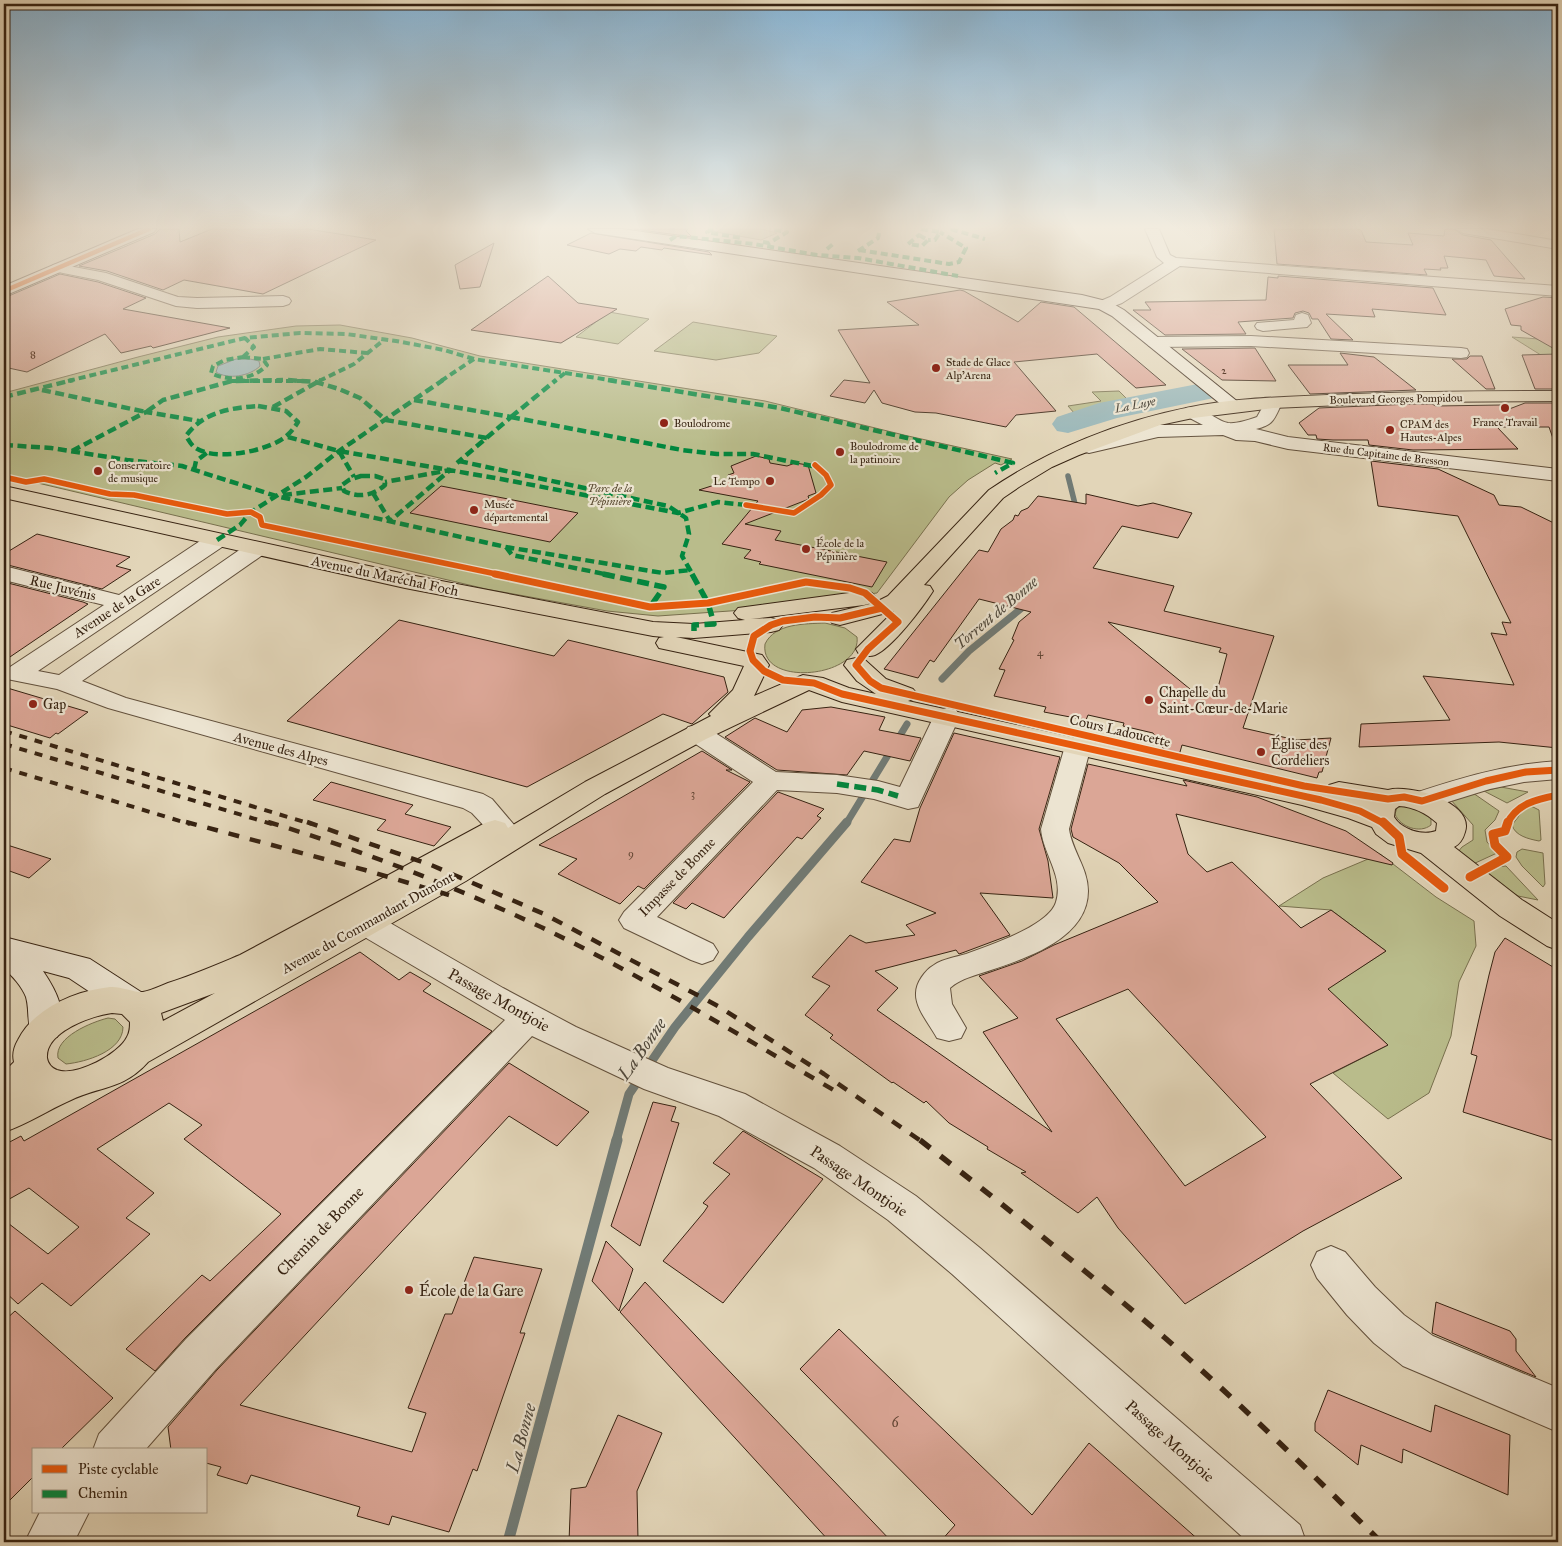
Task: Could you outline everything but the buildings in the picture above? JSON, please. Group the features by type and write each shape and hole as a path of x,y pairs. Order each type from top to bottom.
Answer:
{"main road":[{"name":"Boulevard Georges Pompidou","path":"840,618 882,608 896,601 996,494 1028,472 1072,451 1154,422 1228,401 1273,402 1558,396"},
{"name":"Avenue du Maréchal Foch","path":"4,492 211,545"},
{"name":"Avenue du Maréchal Foch","path":"4,504 250,553 653,629 694,631 771,625 815,617 840,618"},
{"path":"577,615 671,619 720,617 871,596 899,584 931,552 954,541"},
{"name":"Avenue du Commandant Dumont","path":"137,1052 481,859 595,788 697,733 808,683 827,679 862,657 898,622 957,549 954,541"},
{"name":"Avenue du Maréchal Foch","path":"250,553 485,611 684,645 755,662"},
{"path":"840,618 852,621 867,634 870,640 862,657"},
{"name":"Avenue du Commandant Dumont","path":"697,733 738,702 747,689 755,662 750,651 754,636 771,625"},
{"name":"Cours Ladoucette","path":"862,657 870,681 881,688 896,693 1304,786 1384,810"},
{"name":"Cours Ladoucette","path":"755,662 764,671 783,680 808,683 842,694 1302,796 1358,811 1384,810"},
{"name":"Avenue du Commandant Dumont","path":"134,1004 219,978 251,964 501,826 544,806 595,788"},
{"path":"1404,797 1422,800 1435,806 1451,822 1452,830 1449,837 1441,842 1430,844 1414,842 1387,829 1384,810 1404,797"},
{"path":"1430,844 1511,908 1558,938"},
{"path":"4,1117 65,1086 86,1081 109,1072 127,1062 137,1052 146,1036 148,1025 146,1015 134,1004 97,1002 80,1007 45,1027 31,1049 31,1067 37,1077 49,1084 65,1086"},
{"path":"4,1095 31,1067"}],"street":[{"path":"1087,301 1104,305 1113,301"},
{"name":"Rue du Capitaine de Bresson","path":"1104,305 1141,331 1228,401 1255,430 1288,443 1558,475"},
{"path":"1141,331 1296,325 1303,323 1302,318"},
{"path":"1155,342 1252,340 1370,349 1417,349 1461,353"},
{"path":"1193,412 1236,434 1255,430 1264,420 1273,402"},
{"path":"1072,451 1147,433 1173,430 1225,430"},
{"name":"Avenue de la Gare","path":"16,674 211,545"},
{"path":"64,682 250,553"},
{"name":"Rue Juvénis","path":"4,573 123,603"},
{"name":"Avenue des Alpes","path":"16,674 64,682 117,704 473,801 482,806 501,826"},
{"path":"697,733 770,781 837,784 878,790 903,801 947,716"},
{"path":"949,1028 932,998 932,988 937,979 946,973 1038,938 1058,924 1070,907 1071,874 1055,840 1055,829 1078,746"},
{"path":"1422,800 1486,781 1526,772 1558,770"},
{"name":"Impasse de Bonne","path":"702,952 635,920 770,781"},
{"path":"481,859 500,835 501,826"},
{"name":"Passage Montjoie","path":"367,924 491,997 564,1037 643,1073 732,1105 827,1157 902,1208 966,1261 1283,1542"},
{"path":"4,949 79,968 134,1004"},
{"path":"4,953 22,964 42,996 45,1027"},
{"name":"Chemin de Bonne","path":"117,1448 201,1354 529,1017"},
{"path":"1331,1265 1361,1301 1389,1329 1418,1351 1558,1410"},
{"path":"48,1542 65,1514"}],"green space":[{"path":"609,312 649,319 618,344 576,337"},
{"path":"693,322 777,336 759,353 716,360 654,351"},
{"name":"Parc de la Pépinière","path":"340,325 412,338 480,356 765,401 1012,459 1001,465 995,463 968,480 949,497 877,593 744,610 658,616 607,611 486,589 4,475 4,393 218,337 296,326"},
{"path":"1512,337 1552,340 1558,338 1558,356 1544,357"},
{"path":"1119,391 1128,400 1075,414 1068,406 1101,401 1092,392"},
{"path":"825,623 845,628 857,637 854,651 844,662 829,669 793,672 778,667 767,658 765,644 776,632 791,626"},
{"path":"1501,787 1528,792 1507,803 1484,791"},
{"path":"1473,793 1499,811 1495,820 1485,830 1487,842 1497,853 1471,865 1457,853 1462,847 1473,840 1473,825 1450,799"},
{"path":"1412,806 1431,817 1431,825 1421,829 1406,826 1395,814 1397,808"},
{"path":"1531,806 1539,810 1541,840 1539,841 1519,834 1512,825 1525,808"},
{"path":"1522,849 1543,853 1545,884 1543,887 1522,866 1516,857 1517,852"},
{"path":"1380,854 1436,897 1474,921 1476,946 1459,982 1451,1036 1429,1093 1388,1119 1333,1073 1388,1045 1327,989 1386,951 1331,910 1279,906 1323,878"},
{"path":"1506,866 1538,900 1518,896 1484,874 1497,867"},
{"path":"108,1018 115,1019 123,1027 117,1043 110,1049 93,1058 74,1063 66,1064 58,1058 58,1050 68,1037 84,1027"}],"water":[{"path":"236,359 259,361 260,366 251,372 239,376 227,376 216,372 218,366"}],"waterway":[{"name":"La Luye","path":"1068,424 1110,410 1203,392"},
{"name":"Torrent de Bonne","path":"1068,476 1075,504 1074,512"},
{"name":"Torrent de Bonne","path":"942,679 969,651 1028,603"},
{"name":"La Bonne","path":"846,824 907,724"},
{"name":"La Bonne","path":"616,1141 629,1094 675,1027 748,937 847,822"},
{"name":"La Bonne","path":"508,1542 617,1140"}],"railway":[{"path":"4,731 311,824"},
{"path":"4,744 272,824"},
{"path":"4,768 190,824"},
{"path":"186,822 365,870 449,895"},
{"path":"268,822 338,844 406,870 474,897 541,927 655,987 842,1095"},
{"path":"307,822 431,865 544,914 718,1006 824,1074 921,1141"},
{"path":"920,1140 1043,1237 1164,1337 1247,1412 1381,1542"}],"marked path":[{"path":"4,397 245,338 300,333 346,334 444,350 474,359 565,373 511,417"},
{"path":"243,357 254,347 245,338"},
{"path":"273,407 354,364 385,339"},
{"path":"263,359 320,349 367,353"},
{"path":"243,357 263,359 267,365 256,374 241,378 224,378 211,373 213,366 225,360 243,357"},
{"path":"217,540 240,525 251,512 306,477 339,451 474,359"},
{"path":"565,373 780,408 1013,463 995,473"},
{"path":"42,390 146,412 163,400 232,381 287,380 316,382 360,398 386,420 487,438"},
{"path":"414,400 511,417 457,463"},
{"path":"258,406 286,411 291,413 298,422 291,433 278,441 242,453 223,454 206,452 193,446 186,436 199,421 208,416 218,412 258,406"},
{"path":"72,451 146,412 199,421"},
{"path":"511,417 682,450 717,454 753,454 817,467"},
{"path":"288,437 339,451 501,479 678,513 718,502 746,505"},
{"path":"4,445 51,448 127,460 182,466 276,496 506,547 663,573 691,570"},
{"path":"339,451 354,477"},
{"path":"194,470 196,461 208,452"},
{"path":"459,461 668,506 686,518 689,534 682,556 708,603 714,624 694,625 694,631"},
{"path":"373,493 390,521 450,470 385,482"},
{"path":"361,476 375,476 384,479 385,485 376,492 365,495 354,495 344,491 342,485 349,480 361,476"},
{"path":"283,495 342,488"},
{"path":"506,547 512,555 664,587 650,607"},
{"path":"837,784 878,790 898,796"}],"cycle path":[{"path":"746,505 794,513 821,495 831,485 826,475 815,465"},
{"path":"4,477 26,482 44,479 110,494 134,495 227,514 251,512 260,517 262,525 650,607 708,603 806,582 850,588 865,593 898,622 868,649 856,665 870,681 881,688 1304,786 1388,799 1404,797 1422,801 1486,781 1526,772 1558,770"},
{"path":"882,608 840,618 815,617 783,621 771,625 754,636 750,651 753,660 764,671 783,680 814,683 842,694 1350,808 1383,822 1399,837 1402,854 1444,888"},
{"path":"1470,877 1507,857 1495,845 1493,834 1505,831 1508,822 1518,809 1533,801 1558,795"}],"place":[{"name":"Stade de Glace Alp'Arena","path":"936,368"},
{"name":"France Travail","path":"1505,408"},
{"name":"Boulodrome","path":"664,423"},
{"name":"CPAM des Hautes-Alpes","path":"1390,430"},
{"name":"Boulodrome de la patinoire","path":"840,452"},
{"name":"Conservatoire de musique","path":"98,471"},
{"name":"Le Tempo","path":"770,481"},
{"name":"Musée départemental","path":"474,510"},
{"name":"École de la Pépinière","path":"806,549"},
{"name":"Chapelle du Saint-Cœur-de-Marie","path":"1149,700"},
{"name":"Gap","path":"33,704"},
{"name":"Église des Cordeliers","path":"1261,752"},
{"name":"École de la Gare","path":"409,1290"}]}
